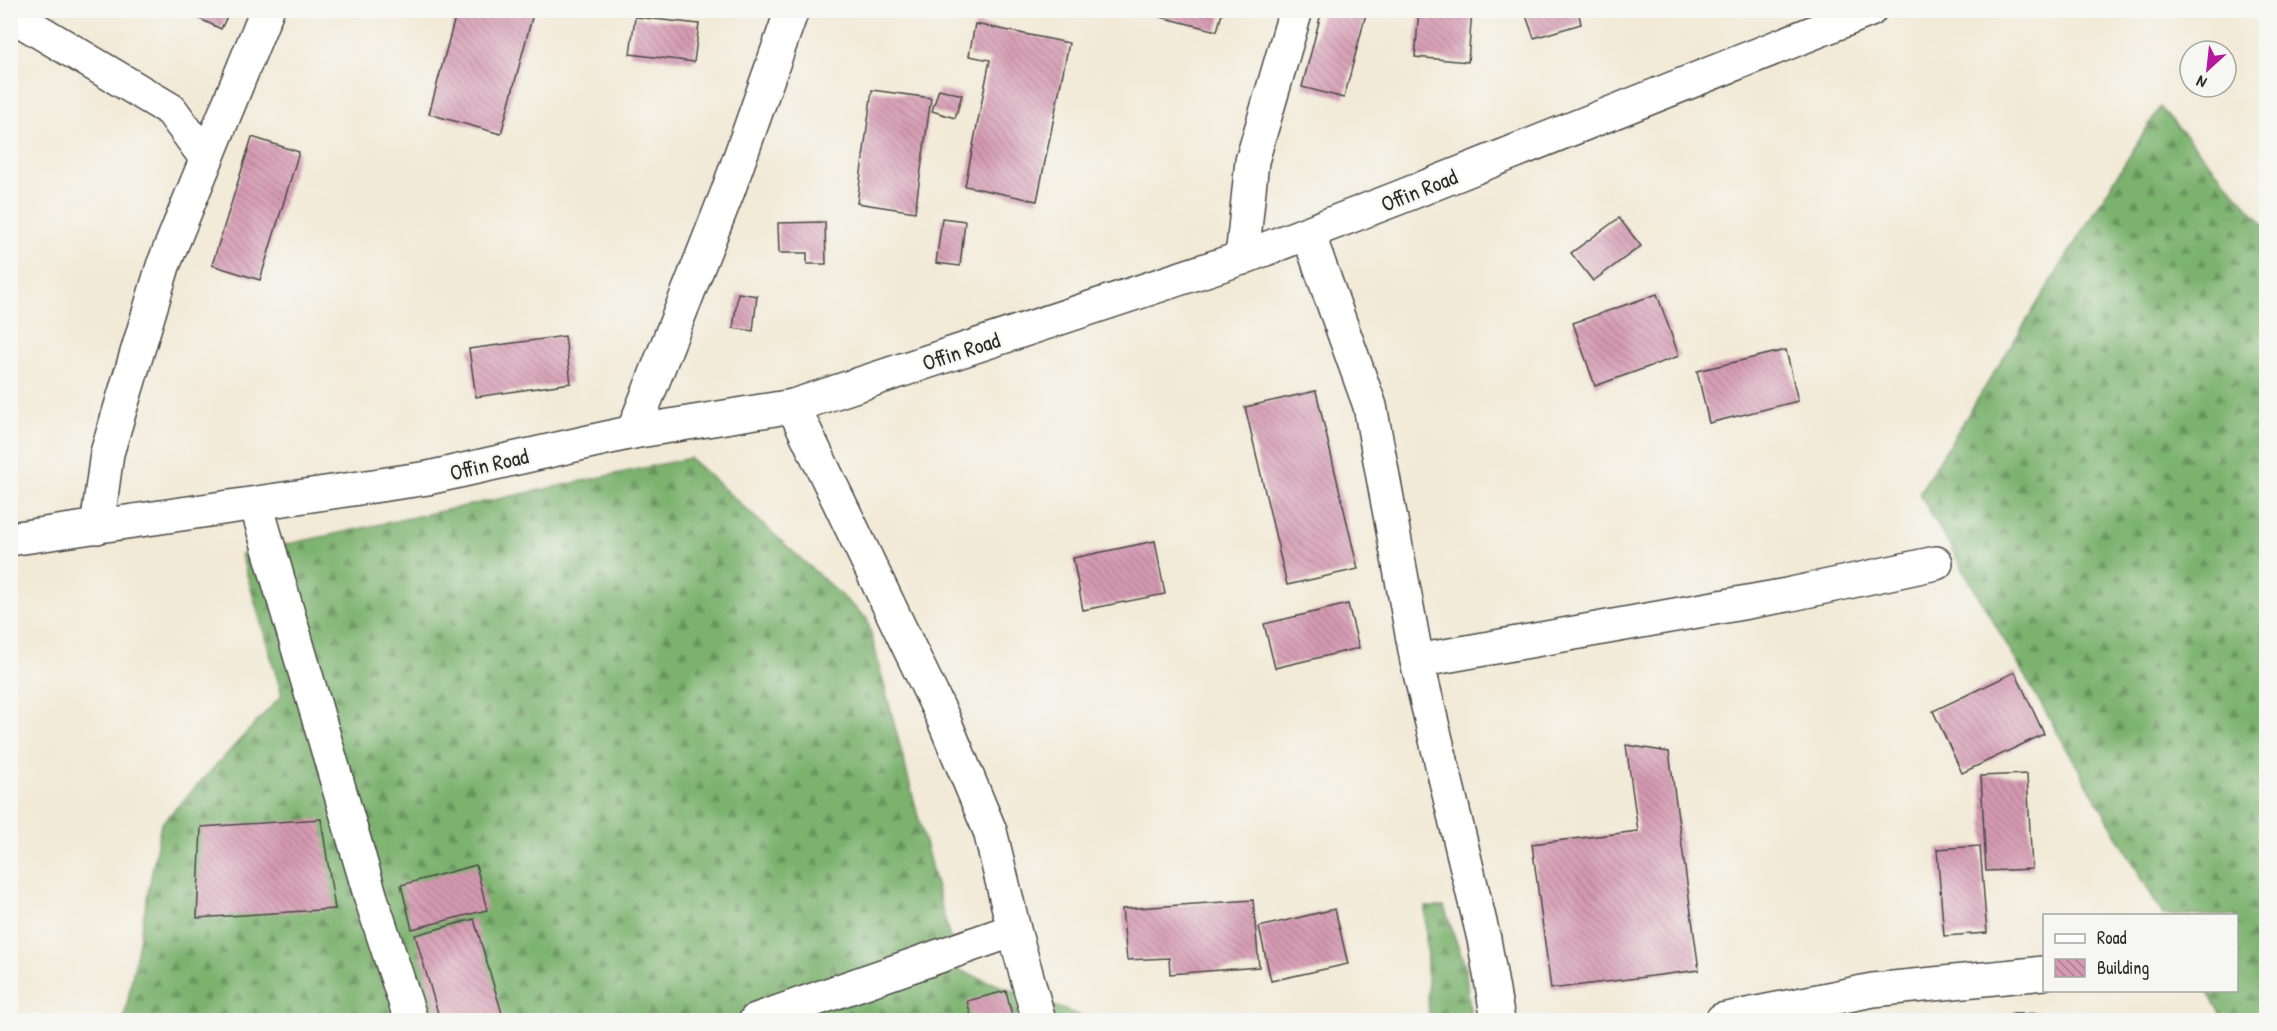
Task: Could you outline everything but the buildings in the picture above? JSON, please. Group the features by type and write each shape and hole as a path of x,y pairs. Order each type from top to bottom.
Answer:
{"street":[{"path":"97,527 107,453 163,266 267,10"},
{"path":"633,432 728,191 792,10"},
{"path":"1242,258 1252,161 1296,10"},
{"name":"Offin Road","path":"10,539 428,478 633,432 793,406 1242,258 1870,10"},
{"path":"10,14 171,110 206,158"},
{"path":"1308,233 1370,406 1417,662 1484,939 1498,1020"},
{"path":"793,406 944,718 990,831 1039,1020"},
{"path":"256,504 371,898 411,1020"},
{"path":"1417,662 1787,595 1936,563"},
{"path":"756,1020 1014,930"},
{"path":"1722,1020 1873,990 2043,973"}],"green space":[{"path":"2160,107 2266,227 2266,1020 2224,1020 2208,992 2238,992 2238,914 2162,914 1919,493"},
{"path":"690,458 867,619 958,970 1091,1020 124,1020 161,824 282,695 241,554"},
{"path":"1425,907 1444,907 1465,966 1471,1020 1429,1020"}]}
